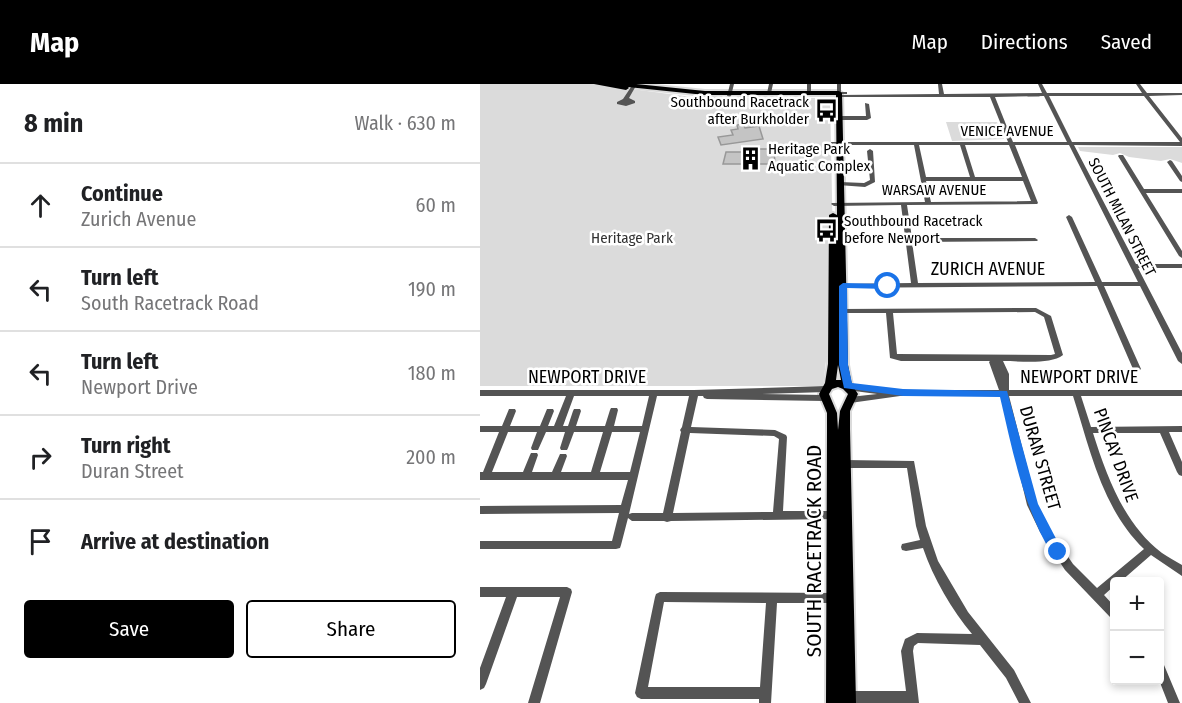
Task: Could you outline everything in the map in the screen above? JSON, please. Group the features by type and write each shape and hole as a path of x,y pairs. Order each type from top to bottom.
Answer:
{"main road":[{"path":"597,84 729,95 837,92"},
{"path":"620,84 634,87"},
{"path":"729,95 837,92"},
{"name":"SOUTH RACETRACK ROAD","path":"837,92 839,118 836,143 840,184 837,204"},
{"name":"SOUTH RACETRACK ROAD","path":"837,92 838,286 833,364 827,393 833,420 848,700"},
{"name":"SOUTH RACETRACK ROAD","path":"838,286 843,311 843,365 849,387"},
{"path":"838,383 849,387 853,394 849,401 839,404 827,393 838,383"},
{"name":"SOUTH RACETRACK ROAD","path":"834,700 834,598 844,464 845,416 849,401"}],"street":[{"path":"729,95 732,84"},
{"path":"770,93 771,84"},
{"path":"809,84 809,93"},
{"name":"SOUTH RACETRACK ROAD","path":"835,84 837,92"},
{"path":"940,84 942,95"},
{"name":"SOUTH MILAN STREET","path":"1040,84 1182,361"},
{"path":"1089,84 1095,94"},
{"path":"1138,84 1182,143"},
{"path":"627,100 634,87"},
{"path":"837,92 932,95 1182,94"},
{"path":"923,179 1023,178 992,94"},
{"path":"839,118 869,117 867,104"},
{"name":"VENICE AVENUE","path":"836,143 1182,143"},
{"path":"916,143 928,204"},
{"path":"962,143 973,179"},
{"path":"840,184 866,185 873,181 870,151"},
{"path":"1121,156 1182,256"},
{"path":"1170,162 1182,180"},
{"name":"WARSAW AVENUE","path":"837,204 1035,203 1023,178"},
{"path":"1142,191 1182,191"},
{"path":"904,204 915,285"},
{"path":"1069,217 1137,369"},
{"path":"909,240 1035,240"},
{"path":"1133,266 1182,266"},
{"name":"ZURICH AVENUE","path":"838,286 1142,284"},
{"path":"843,311 889,311 1043,311 1047,316 1059,355 901,358 893,356 889,311"},
{"name":"DURAN STREET","path":"996,357 993,363 1004,393 1037,516 1058,552 1110,609"},
{"name":"NEWPORT DRIVE","path":"849,387 903,393 1182,393"},
{"path":"480,402 482,393"},
{"name":"NEWPORT DRIVE","path":"482,393 694,393 718,398 827,393"},
{"path":"557,429 571,393"},
{"path":"480,545 616,545 629,513 634,476 654,393"},
{"path":"667,518 684,430 694,393"},
{"name":"NEWPORT DRIVE","path":"849,401 903,393"},
{"name":"PINCAY DRIVE","path":"1076,394 1119,514 1149,551 1182,572"},
{"path":"594,477 614,410"},
{"path":"512,411 507,429 483,476 634,476"},
{"path":"526,477 550,411"},
{"path":"555,477 577,411"},
{"path":"480,429 646,429"},
{"path":"1163,429 1182,472"},
{"path":"1089,430 1182,429"},
{"path":"684,430 775,433 783,437 778,515"},
{"path":"844,464 911,464 925,543 953,598 982,640 1010,674 1025,703"},
{"path":"480,510 629,513 667,518 839,515"},
{"path":"906,547 925,543"},
{"path":"1096,595 1149,551"},
{"path":"480,592 567,592 534,703"},
{"path":"480,684 513,592"},
{"path":"772,597 765,698 641,693 660,597 772,597 834,598"},
{"path":"834,700 913,700 907,651 909,643 917,638 982,640"},
{"path":"1164,679 1174,703"}],"green space":[{"name":"Heritage Park","path":"480,84 594,84 692,97 830,98 834,294 823,386 480,386"},
{"path":"946,122 997,122 1004,139 952,141"},
{"path":"1078,147 1182,147 1182,163 1170,159 1161,161 1129,157 1120,153 1113,155 1080,151"}],"building":[{"path":"743,124 745,128 759,126 763,139 721,145 718,137 733,135 731,130 738,129 737,125"},
{"name":"Heritage Park Aquatic Complex","path":"757,149 774,149 775,164 723,164 726,152 757,152"}],"waterway":[{"path":"1028,96 1039,96"}],"place":[{"name":"Southbound Racetrack after Burkholder","path":"827,111"},
{"name":"Heritage Park Aquatic Complex","path":"750,158"},
{"name":"Southbound Racetrack before Newport","path":"826,230"}],"route":[{"path":"888,286 843,286 843,365 848,386 903,393 1004,393 1032,504 1043,529 1058,552"}]}
